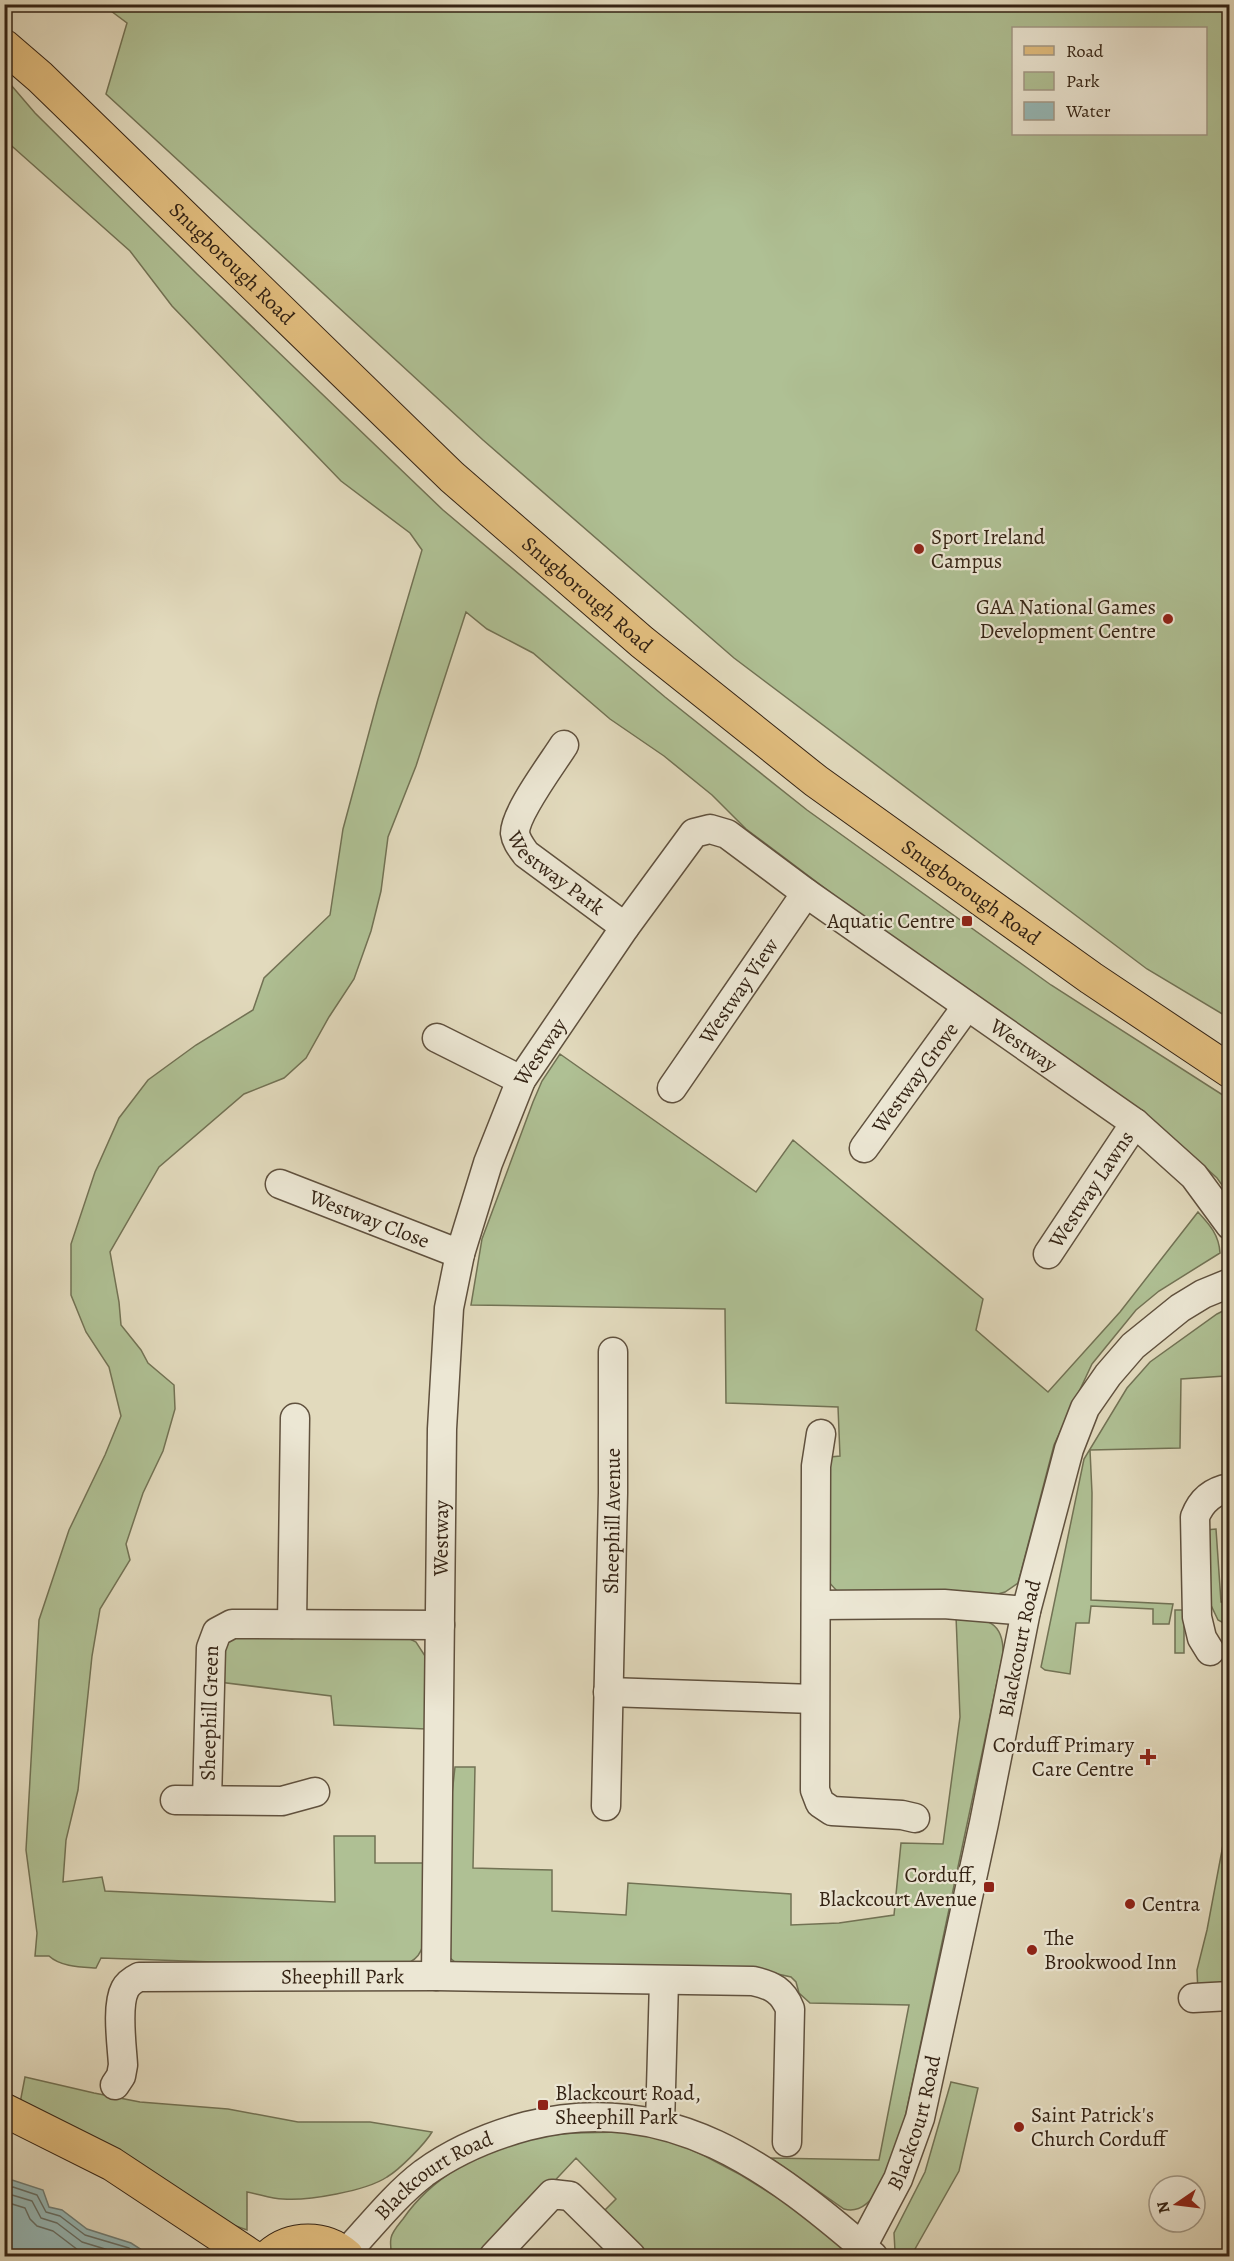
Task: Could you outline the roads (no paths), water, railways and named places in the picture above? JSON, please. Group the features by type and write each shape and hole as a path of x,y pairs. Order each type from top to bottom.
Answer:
{"main road":[{"name":"Snugborough Road","path":"4,46 40,77 452,477 642,642 816,781 1072,965 1230,1071"},
{"path":"4,2110 112,2164 251,2256"},
{"path":"269,2256 275,2250 293,2242 313,2241 331,2245 346,2255"}],"street":[{"name":"Westway Park","path":"564,745 520,814 515,832 518,844 526,854 625,927"},
{"name":"Westway","path":"436,1976 442,1429 449,1308 460,1254 488,1163 521,1080 625,927 694,833 710,829 727,834 806,893 1135,1122 1194,1176 1230,1225"},
{"name":"Westway View","path":"672,1088 806,893"},
{"name":"Westway Grove","path":"864,1148 967,1006"},
{"path":"436,1038 521,1080"},
{"name":"Westway Lawns","path":"1048,1254 1135,1122"},
{"name":"Westway Close","path":"280,1184 460,1254"},
{"name":"Blackcourt Road","path":"346,2255 423,2174 449,2157 488,2137 542,2122 576,2118 621,2118 660,2124 698,2135 755,2165 789,2187 867,2252 898,2179 920,2118 984,1823 1026,1611 1069,1449 1085,1408 1108,1375 1133,1346 1180,1308 1203,1294 1230,1283"},
{"name":"Sheephill Avenue","path":"606,1806 614,1492 613,1352"},
{"path":"292,1624 295,1418"},
{"path":"821,1434 816,1466 814,1784 820,1803 832,1811 902,1815 915,1818"},
{"path":"1210,1651 1202,1638 1197,1617 1195,1517 1199,1507 1208,1497 1230,1488"},
{"path":"816,1605 944,1604 1026,1611"},
{"name":"Sheephill Green","path":"207,1800 212,1648 217,1632 232,1624 440,1625"},
{"path":"608,1692 814,1699"},
{"name":"Sheephill Green","path":"175,1800 282,1801 315,1792"},
{"name":"Sheephill Park","path":"115,2085 121,2076 123,2065 121,2002 124,1989 139,1977 436,1976 753,1981 770,1985 784,1996 790,2014 787,2142"},
{"path":"660,2124 664,1981"},
{"path":"1193,1998 1230,1996"},
{"path":"494,2256 552,2194 570,2196 631,2256"}],"water":[{"path":"12,2180 43,2190 49,2207 62,2210 87,2229 131,2243 147,2256 5,2256 5,2182"}],"place":[{"name":"Sport Ireland Campus","path":"919,549"},
{"name":"GAA National Games Development Centre","path":"1168,619"},
{"name":"Aquatic Centre","path":"967,921"},
{"name":"Corduff Primary Care Centre","path":"1148,1757"},
{"name":"Corduff, Blackcourt Avenue","path":"989,1887"},
{"name":"Centra","path":"1130,1904"},
{"name":"The Brookwood Inn","path":"1032,1950"},
{"name":"Blackcourt Road, Sheephill Park","path":"543,2105"},
{"name":"Saint Patrick's Church Corduff","path":"1019,2127"}]}
